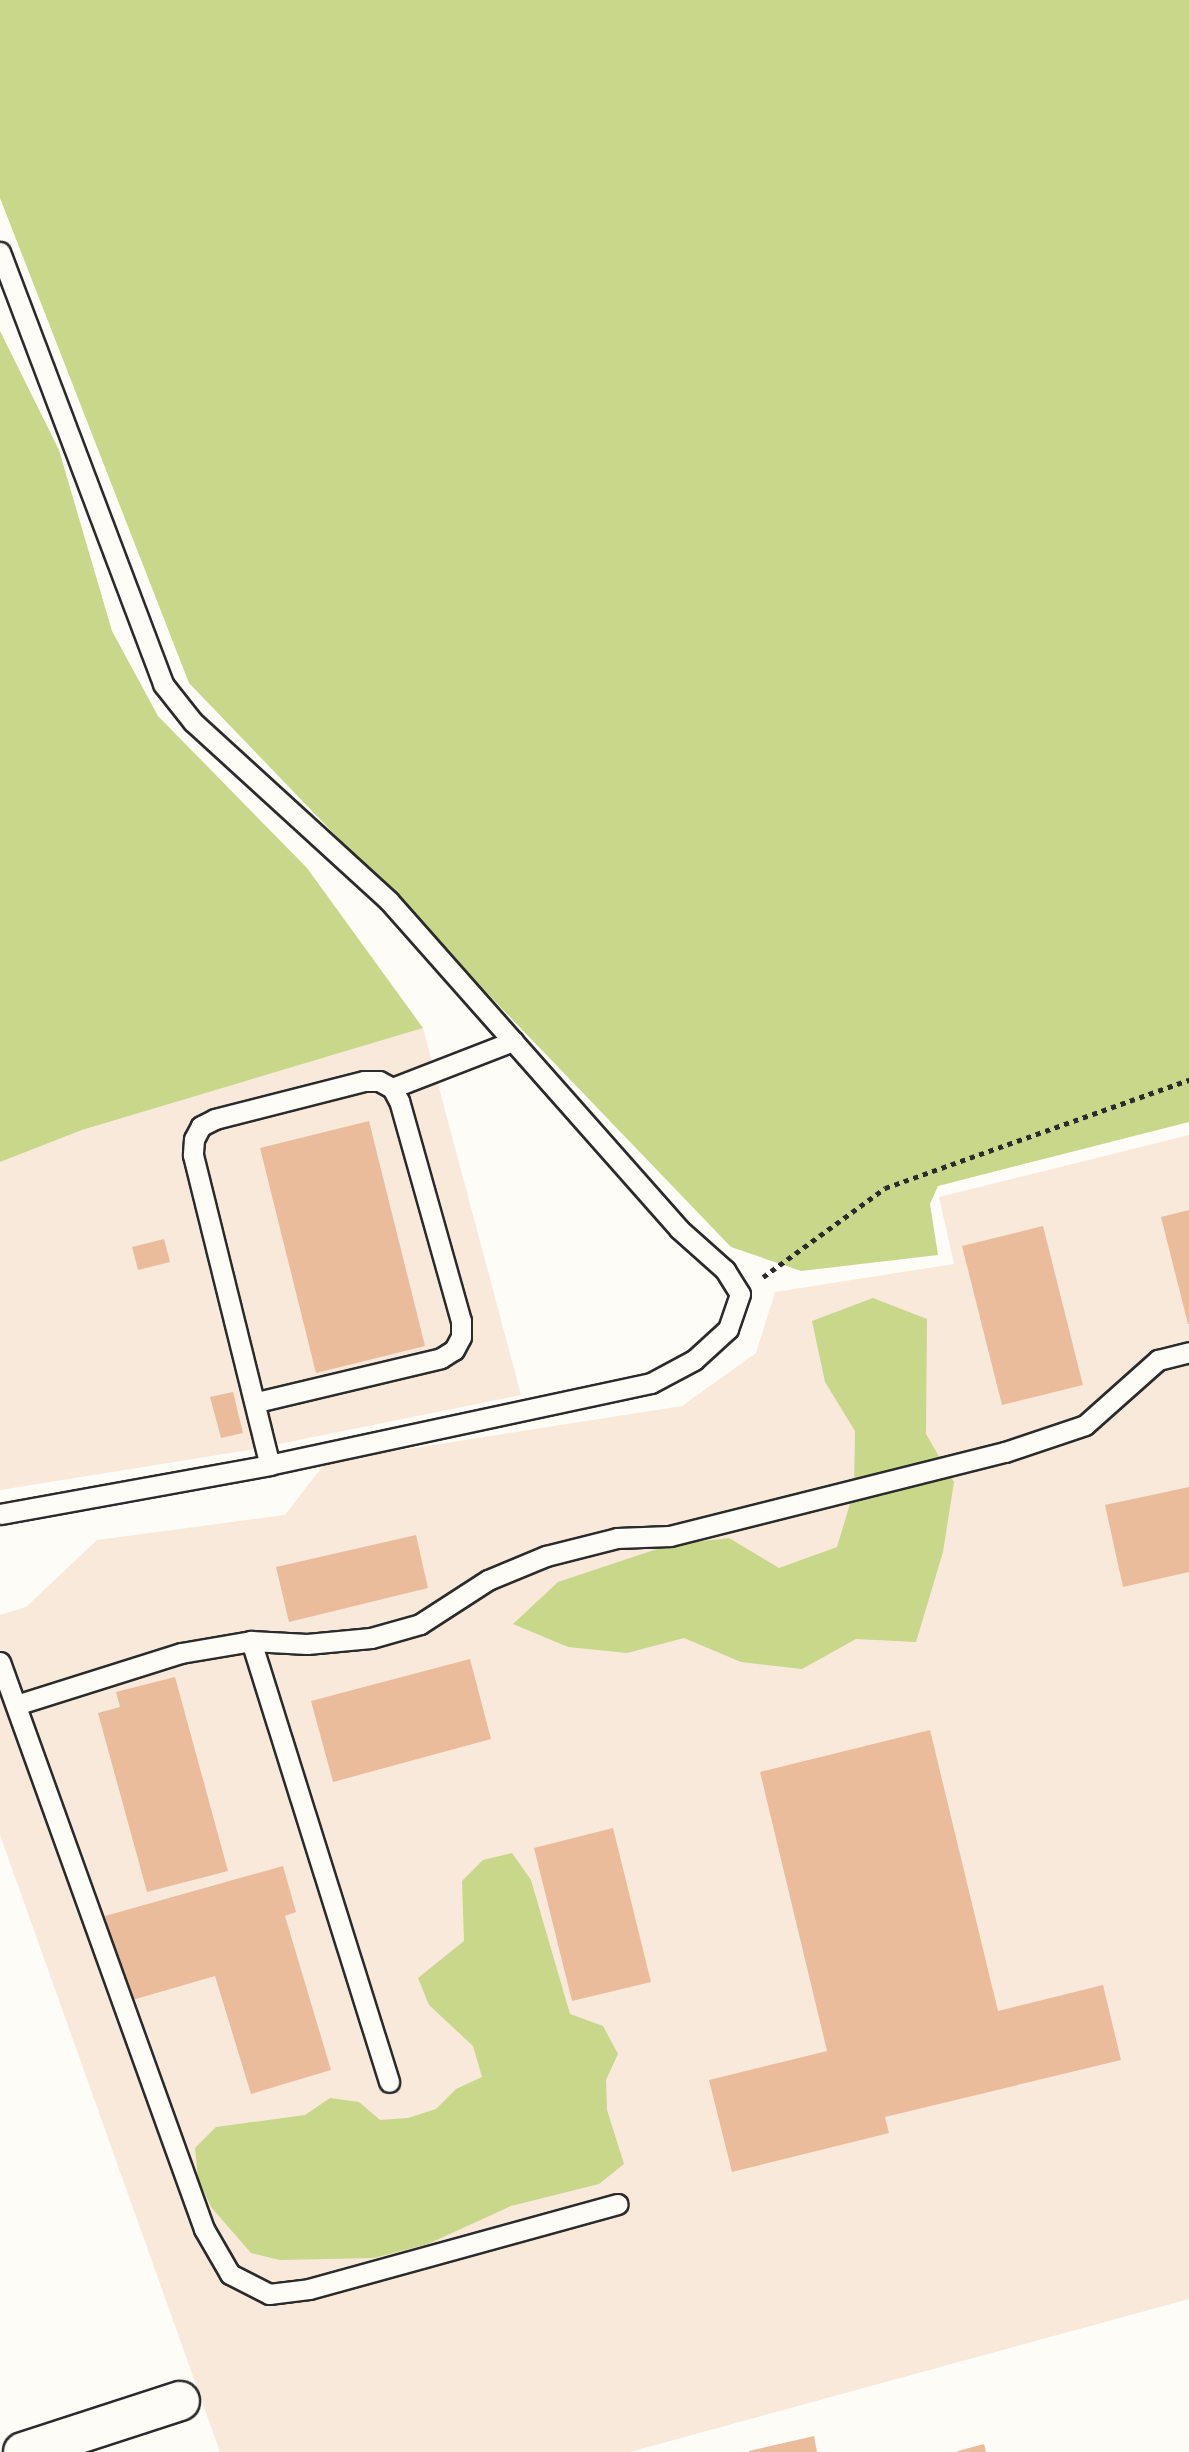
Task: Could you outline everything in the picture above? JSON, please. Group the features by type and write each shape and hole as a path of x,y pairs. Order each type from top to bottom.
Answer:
{"street":[{"path":"23,2452 180,2401"}],"lane":[{"path":"0,252 163,684 193,722 389,901 679,1229 725,1270 740,1294 728,1329 694,1360 651,1383 270,1465 0,1514"},
{"path":"392,1088 513,1041"},
{"path":"257,1402 441,1357 454,1350 461,1337 458,1308 392,1088 379,1081 364,1080 215,1119 201,1126 194,1139 193,1155 257,1402 270,1465"},
{"path":"16,1705 181,1653 251,1641 307,1644 370,1638 420,1624 488,1580 546,1556 617,1538 670,1535 1005,1452 1085,1425 1158,1360 1189,1352"},
{"path":"251,1641 389,2082"},
{"path":"0,1662 204,2229 230,2274 269,2294 309,2289 617,2204"}],"path":[{"path":"740,1294 885,1188 1189,1080"}],"shaded area":[{"path":"423,1028 521,1395 249,1450 0,1490 0,1162 82,1130"},
{"path":"1189,1135 1189,2299 630,2452 220,2452 0,1835 0,1615 26,1607 97,1540 285,1515 326,1462 682,1406 756,1353 775,1292 954,1264 939,1197"}],"green space":[{"path":"0,0 1189,0 1189,1122 938,1186 930,1204 938,1255 801,1271 731,1247 189,683 0,198"},
{"path":"0,331 59,450 112,631 158,716 307,868 423,1028 82,1130 0,1162"},
{"path":"873,1298 927,1319 926,1434 954,1482 943,1552 916,1642 856,1639 802,1669 741,1662 684,1638 627,1653 568,1647 513,1624 558,1582 669,1545 729,1538 779,1568 837,1547 854,1490 855,1431 825,1382 812,1321"},
{"path":"512,1853 531,1880 570,2014 603,2026 618,2054 606,2080 607,2110 624,2164 599,2184 511,2206 428,2244 374,2258 280,2260 251,2253 211,2207 198,2178 195,2148 216,2127 305,2115 330,2098 359,2102 380,2120 408,2118 436,2109 456,2089 482,2077 473,2046 429,2005 418,1978 464,1941 462,1881 483,1860"}],"building":[{"path":"369,1121 425,1346 316,1373 260,1148"},
{"path":"1189,1210 1189,1324 1188,1324 1161,1217"},
{"path":"1043,1226 1083,1385 1002,1405 962,1246"},
{"path":"164,1239 170,1262 138,1270 132,1247"},
{"path":"233,1392 243,1433 221,1438 210,1397"},
{"path":"1189,1487 1189,1572 1123,1587 1105,1505"},
{"path":"416,1535 428,1588 289,1622 276,1567"},
{"path":"470,1659 491,1739 333,1782 311,1701"},
{"path":"175,1677 228,1871 147,1892 98,1713 120,1707 116,1692"},
{"path":"930,1730 998,2011 1103,1985 1121,2060 885,2117 889,2133 732,2172 709,2080 827,2051 760,1772"},
{"path":"613,1828 651,1982 572,2001 534,1848"},
{"path":"283,1866 296,1912 285,1916 331,2070 251,2094 215,1976 129,2001 105,1916"},
{"path":"814,2436 817,2452 749,2452 749,2451"},
{"path":"984,2444 986,2452 958,2452 958,2451"}]}
